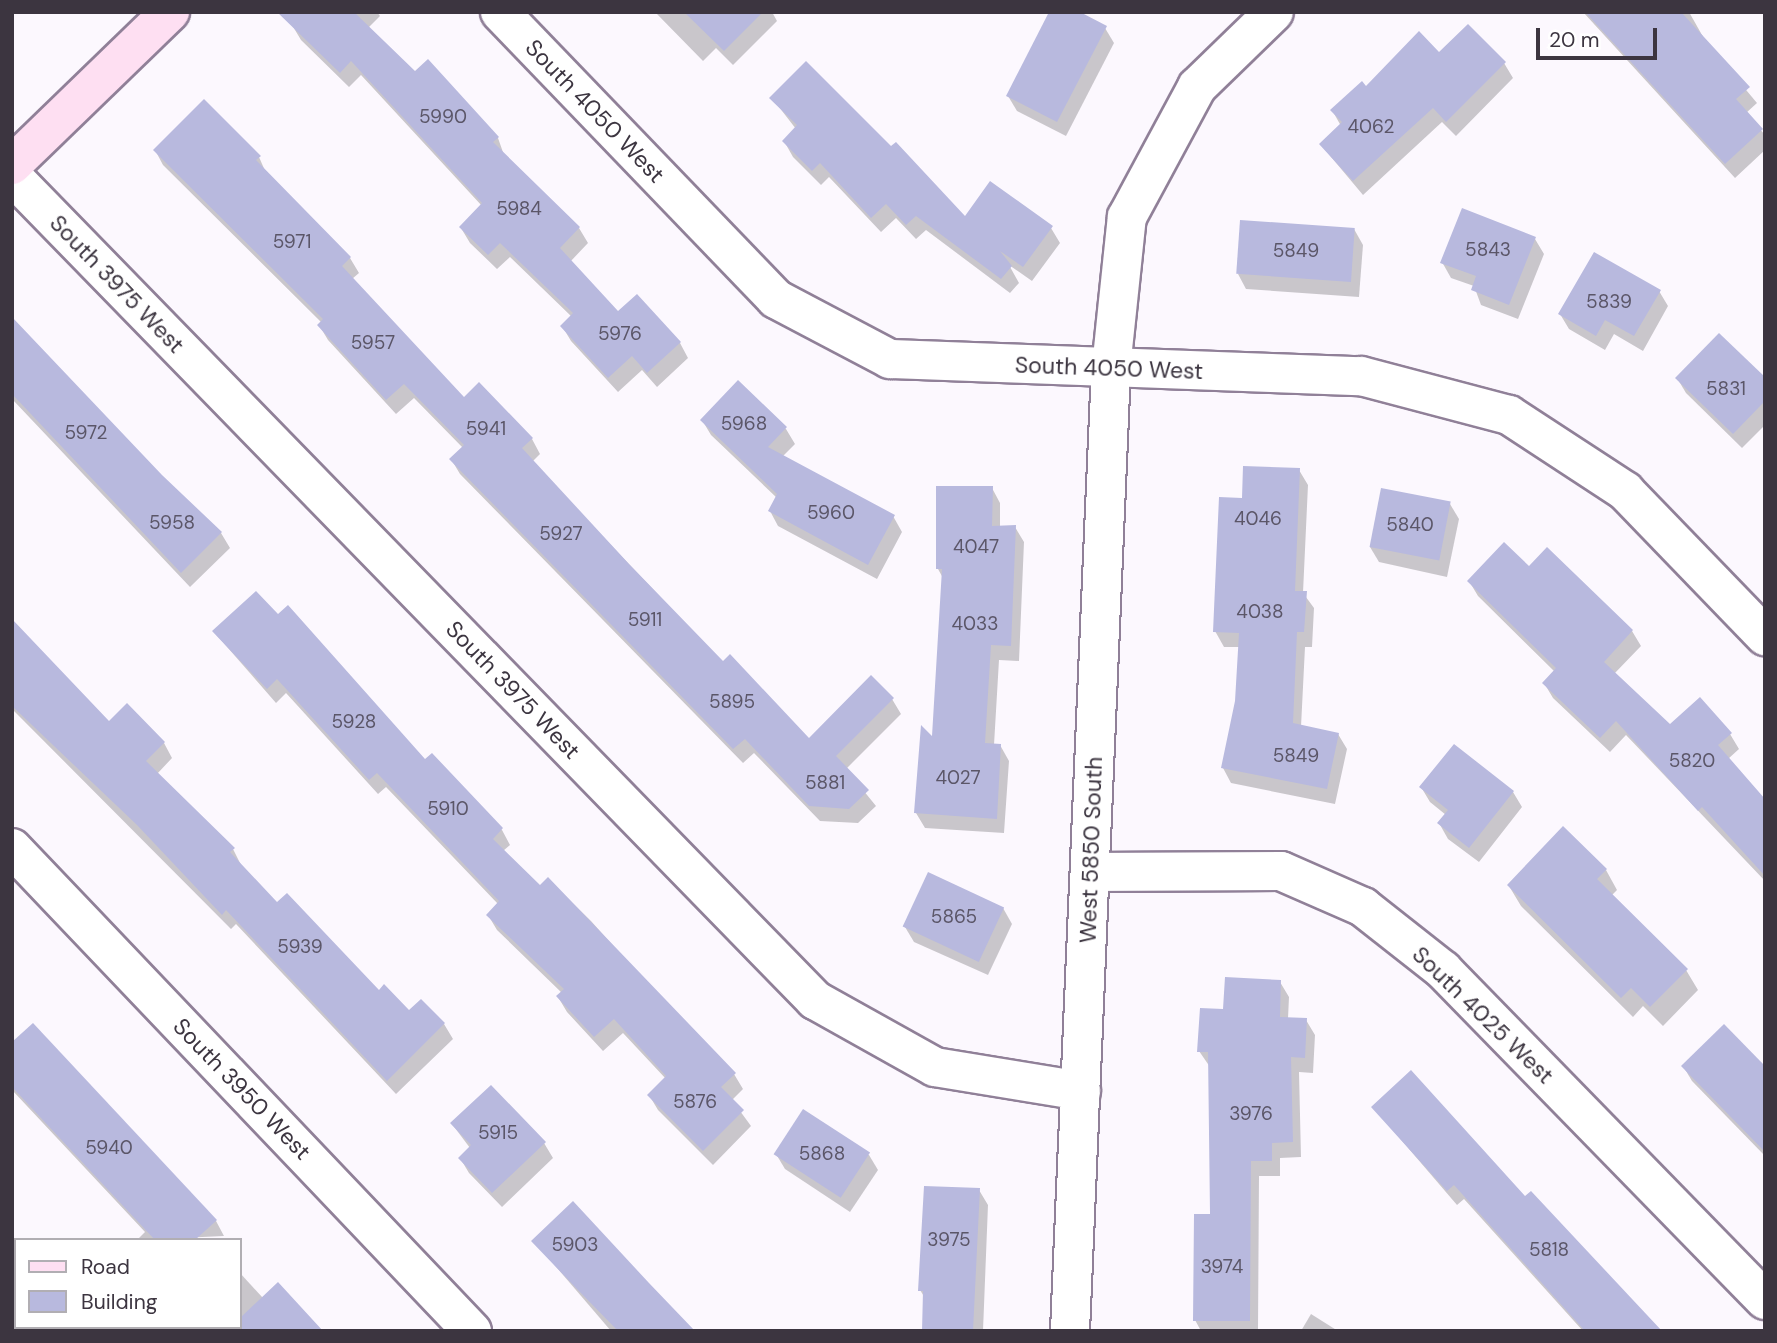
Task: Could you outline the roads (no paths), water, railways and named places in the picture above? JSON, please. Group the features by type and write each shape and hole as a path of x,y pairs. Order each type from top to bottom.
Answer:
{"street":[{"path":"12,165 170,12"},
{"name":"South 4050 West","path":"500,12 776,299 890,359 1361,376 1509,415 1625,491 1765,636"},
{"name":"West 5850 South","path":"1070,1331 1111,369 1127,217 1197,87 1273,12"},
{"name":"South 3975 West","path":"12,176 816,1000 934,1067 1081,1091"},
{"name":"South 3950 West","path":"12,848 472,1331"},
{"name":"South 4025 West","path":"1090,872 1281,871 1363,907 1443,970 1765,1300"}]}
